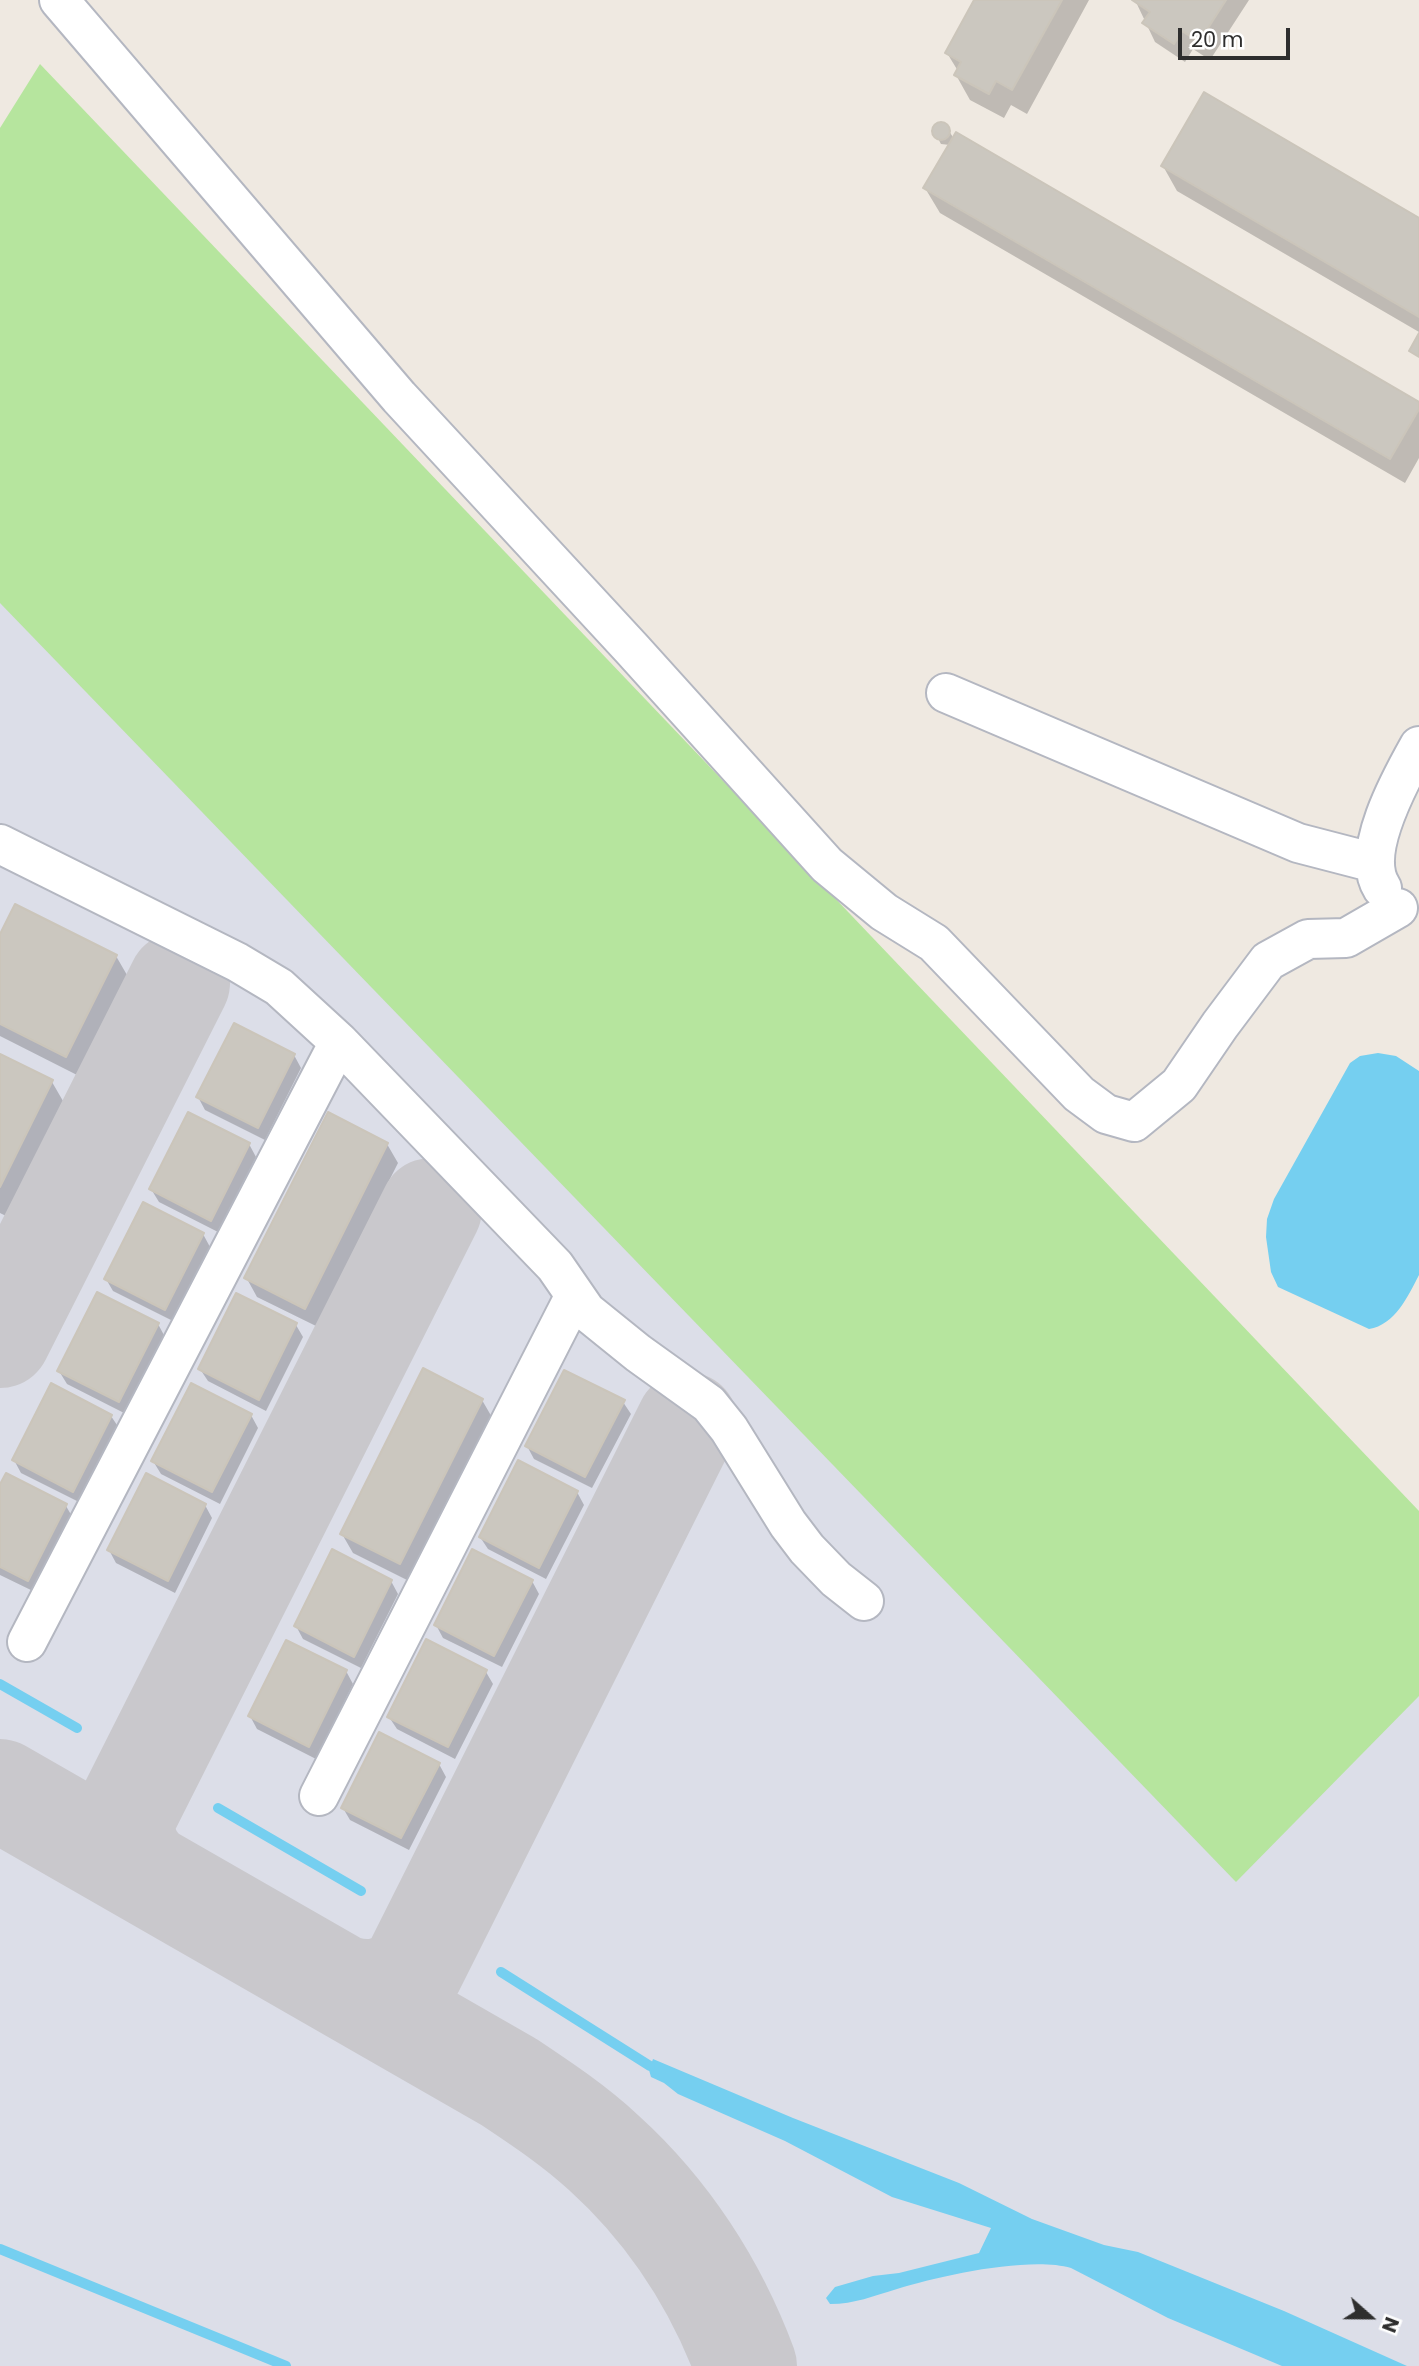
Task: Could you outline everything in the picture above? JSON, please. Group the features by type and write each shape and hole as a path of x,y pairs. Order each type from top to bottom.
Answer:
{"street":[{"path":"59,0 400,397 827,865 884,912 934,943 1079,1094 1106,1114 1134,1122 1179,1085 1268,961 1308,939 1346,938 1393,894"},
{"path":"946,693 1298,844 1393,894"},
{"path":"1393,894 1378,843 1397,786 1419,746"},
{"path":"1,848 247,968 279,987 339,1042 555,1266 568,1282 575,1297 603,1327 709,1404 729,1429 788,1524 807,1549 836,1580 864,1601"},
{"path":"27,1642 339,1042"},
{"path":"319,1796 575,1297"}],"shaded area":[{"path":"0,127 1419,1682 1419,2366 0,2366"}],"green space":[{"path":"40,64 1419,1511 1419,1696 1236,1882 0,603 0,128"}],"water":[{"path":"1378,1053 1396,1056 1419,1071 1419,1275 1393,1316 1369,1329 1278,1287 1271,1272 1266,1237 1267,1219 1274,1199 1350,1063 1360,1056"},
{"path":"653,2059 793,2118 959,2183 1032,2219 1104,2245 1138,2252 1284,2311 1407,2366 1282,2366 1168,2318 1071,2268 1053,2265 1032,2264 984,2269 915,2284 856,2301 830,2304 826,2298 835,2287 979,2253 991,2228 892,2197 785,2141 678,2094 651,2077 649,2070"}],"building":[{"path":"974,0 1062,0 1012,90 996,81 989,94 954,75 961,62 945,53"},
{"path":"1132,0 1226,0 1199,42 1182,31 1174,44 1142,23 1150,12"},
{"path":"1204,92 1419,218 1419,317 1161,166"},
{"path":"941,122 947,125 950,131 947,137 941,140 935,137 932,131 935,125"},
{"path":"956,132 1419,402 1419,409 1390,459 923,188"},
{"path":"1419,333 1419,357 1409,351"},
{"path":"15,904 117,955 66,1057 0,1024 0,934"},
{"path":"234,1023 295,1054 258,1128 196,1097"},
{"path":"0,1054 53,1080 0,1187"},
{"path":"188,1112 250,1143 211,1221 149,1189"},
{"path":"328,1112 388,1143 305,1309 244,1278"},
{"path":"143,1202 204,1233 165,1310 104,1279"},
{"path":"97,1292 159,1323 119,1402 57,1371"},
{"path":"236,1293 297,1323 259,1400 198,1369"},
{"path":"423,1368 483,1399 400,1564 340,1534"},
{"path":"564,1370 625,1400 585,1477 525,1446"},
{"path":"51,1383 112,1415 73,1492 12,1460"},
{"path":"191,1383 252,1414 212,1492 151,1461"},
{"path":"518,1460 578,1491 539,1568 479,1537"},
{"path":"6,1473 67,1504 28,1581 0,1567 0,1484"},
{"path":"146,1473 206,1504 168,1581 107,1550"},
{"path":"332,1549 392,1580 354,1657 294,1626"},
{"path":"472,1549 533,1580 494,1656 434,1625"},
{"path":"426,1639 487,1670 448,1747 387,1717"},
{"path":"286,1640 347,1670 309,1747 248,1716"},
{"path":"379,1732 440,1763 401,1838 341,1808"}],"waterway":[{"path":"0,1684 77,1728"},
{"path":"218,1808 361,1891"},
{"path":"501,1972 650,2066"},
{"path":"0,2249 286,2366"}],"taxiway":[{"path":"0,1337 179,983"},
{"path":"147,1874 135,1861 128,1847 126,1814 431,1209"},
{"path":"346,1987 365,1990 382,1988 399,1981 413,1969 687,1423"},
{"path":"0,1790 509,2082 570,2124 627,2175 649,2199 688,2251 720,2307 746,2366"}]}
